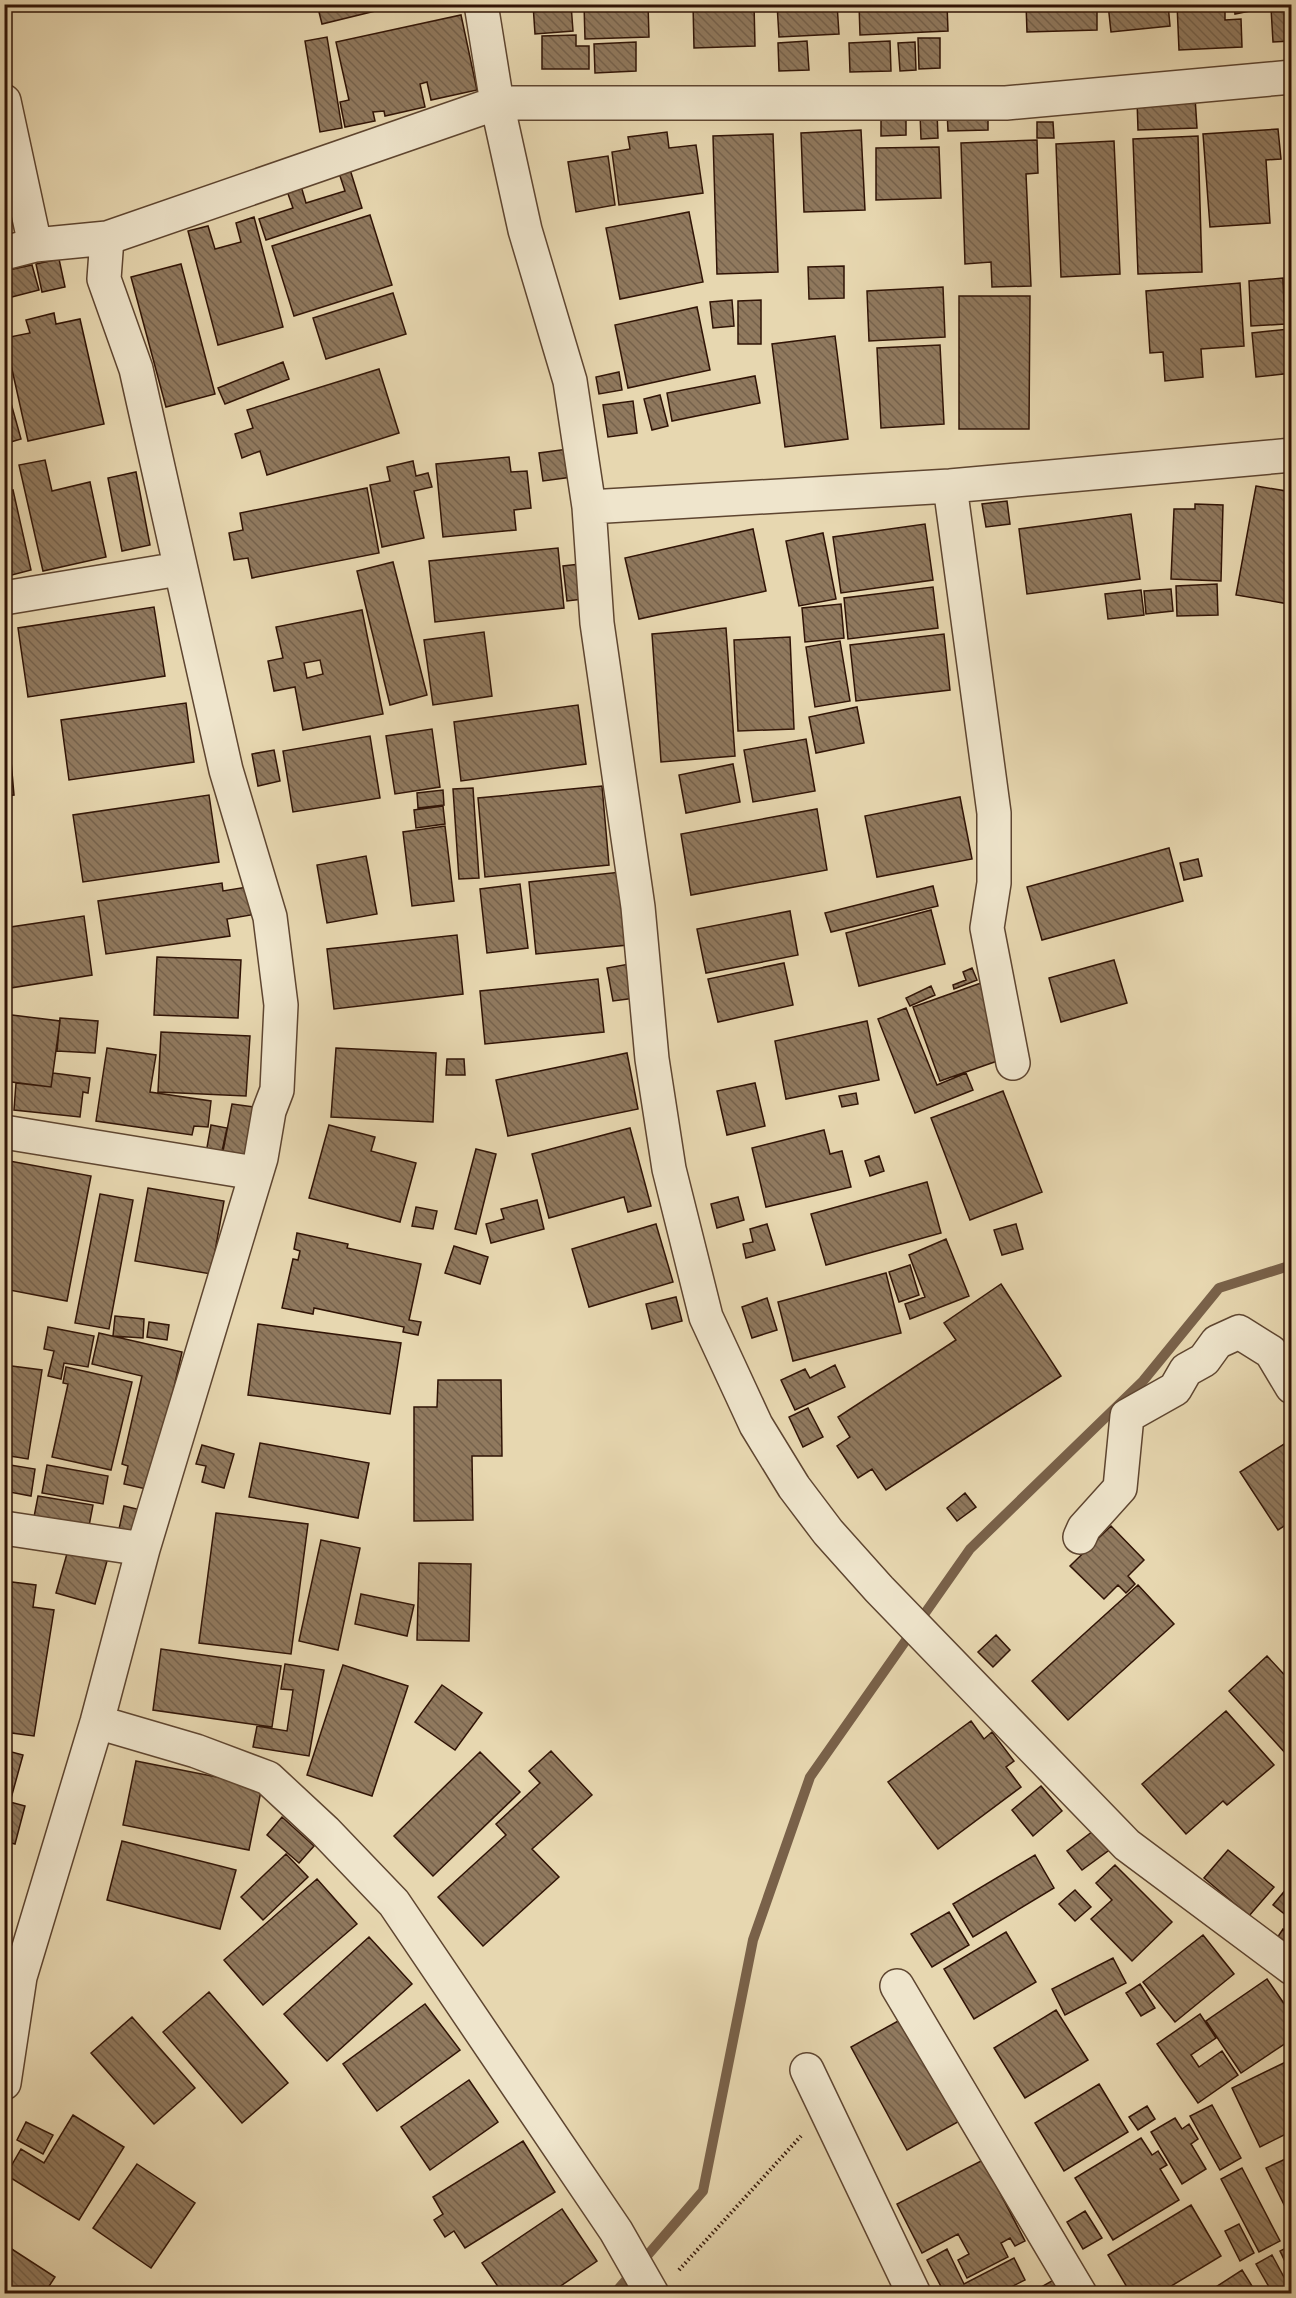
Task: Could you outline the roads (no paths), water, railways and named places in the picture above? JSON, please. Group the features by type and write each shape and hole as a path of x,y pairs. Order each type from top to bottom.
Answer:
{"street":[{"path":"481,4 497,103 525,230 570,381 589,507 597,623 638,907 652,1059 669,1169 706,1317 756,1425 794,1487 828,1532 879,1589 951,1660 1127,1845 1292,1968"},
{"path":"4,101 20,249 107,238 497,103 1006,103 1292,77"},
{"path":"4,2084 12,1974 97,1722 143,1549 255,1173 277,1090 281,1005 270,917 226,770 179,569 136,369 104,279 107,238"},
{"path":"589,507 950,486 1292,455"},
{"path":"950,486 994,813 994,884 987,928 1013,1063"},
{"path":"4,598 179,569"},
{"path":"4,1132 255,1173"},
{"path":"1080,1537 1084,1528 1119,1488 1127,1416 1175,1389 1186,1370 1204,1360 1217,1342 1239,1332 1271,1352 1292,1387"},
{"path":"4,1528 143,1549"},
{"path":"97,1722 196,1750 268,1778 325,1831 394,1903 616,2231 658,2285"},
{"path":"897,1986 1080,2294"},
{"path":"807,2070 914,2294"}],"waterway":[{"path":"614,2294 703,2191 753,1940 810,1777 970,1549 1143,1381 1219,1288 1292,1265"}]}
